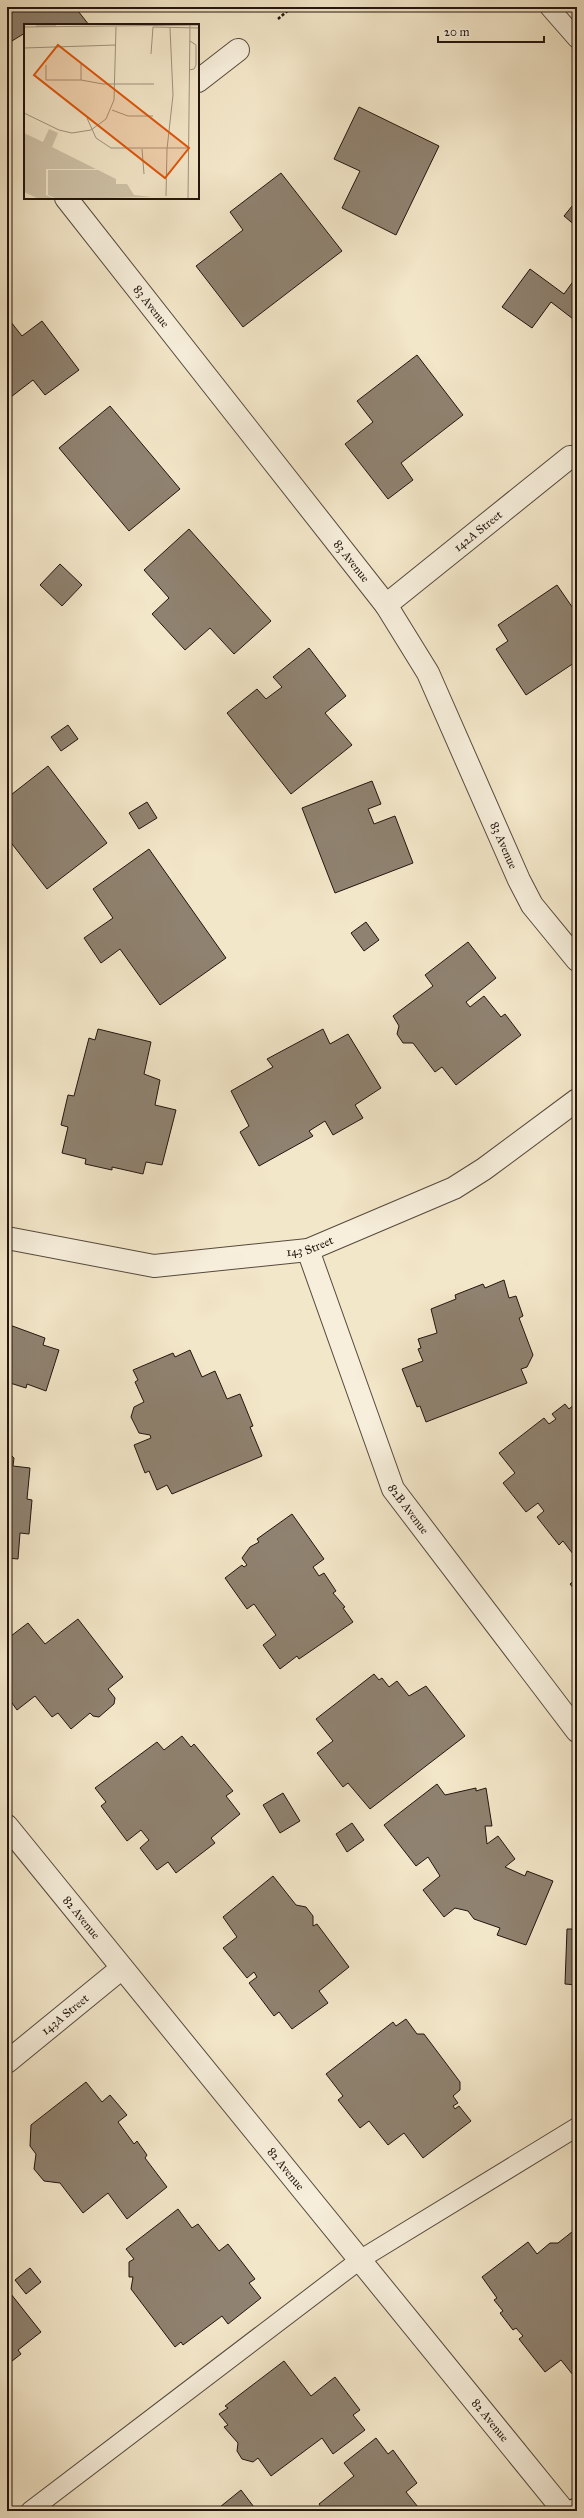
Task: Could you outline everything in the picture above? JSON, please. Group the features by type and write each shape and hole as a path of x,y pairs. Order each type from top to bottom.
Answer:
{"street":[{"path":"199,80 238,50"},
{"name":"83 Avenue","path":"67,199 386,605 428,673 526,892 544,921 577,960"},
{"name":"142A Street","path":"386,605 570,457"},
{"name":"143 Street","path":"7,1238 154,1266 308,1250 454,1188 484,1169 577,1100"},
{"name":"82B Avenue","path":"308,1250 393,1489 577,1730"},
{"name":"82 Avenue","path":"7,1826 361,2259 564,2511"},
{"name":"143A Street","path":"7,2062 122,1968"}],"lane":[{"path":"549,7 577,39"},
{"path":"30,2511 361,2259 577,2127"}],"path":[{"path":"278,18 292,7"}],"building":[{"path":"7,7 75,7 88,24 24,24 24,34 7,44"},
{"path":"359,107 439,146 396,235 342,208 360,171 334,159"},
{"path":"281,173 342,251 243,327 196,266 243,230 230,212"},
{"path":"577,200 577,227 564,216"},
{"path":"530,269 564,294 577,276 577,322 551,302 532,328 502,307"},
{"path":"7,317 22,336 42,321 79,370 45,395 33,380 7,400"},
{"path":"417,355 463,415 401,463 413,480 388,499 345,444 373,422 357,401"},
{"path":"110,406 180,489 129,531 59,448"},
{"path":"189,529 271,621 234,654 210,628 185,650 152,614 169,598 144,570"},
{"path":"60,564 82,585 62,606 40,585"},
{"path":"557,585 577,614 577,661 526,695 496,649 508,641 498,625"},
{"path":"309,648 346,696 325,713 352,745 291,794 227,713 257,689 266,699 282,687 273,677"},
{"path":"68,725 78,739 61,751 51,737"},
{"path":"48,766 107,843 47,889 9,840 7,842 7,798"},
{"path":"372,781 381,804 368,809 374,824 395,816 413,863 335,893 302,808"},
{"path":"147,802 157,818 139,829 129,813"},
{"path":"149,849 226,958 160,1005 120,949 101,963 84,938 113,918 93,889"},
{"path":"366,922 379,940 364,951 351,933"},
{"path":"468,942 496,978 466,1002 470,1007 484,996 501,1017 505,1014 521,1035 456,1085 442,1067 435,1072 413,1043 403,1043 397,1034 399,1026 393,1016 433,986 425,975"},
{"path":"98,1029 151,1042 144,1074 160,1080 155,1105 176,1110 162,1165 146,1162 143,1174 112,1167 112,1170 85,1164 86,1159 62,1153 68,1127 61,1125 68,1095 74,1096 89,1038 95,1040"},
{"path":"323,1029 330,1044 348,1034 381,1088 355,1105 363,1118 333,1135 325,1121 309,1131 313,1136 259,1166 240,1132 249,1126 231,1091 273,1067 267,1059"},
{"path":"504,1280 509,1298 516,1296 523,1316 519,1318 533,1355 527,1367 521,1369 527,1383 426,1422 420,1406 417,1407 402,1369 423,1361 418,1349 421,1348 418,1339 437,1333 431,1309 456,1299 455,1295 483,1284 485,1288"},
{"path":"7,1324 45,1338 43,1345 59,1350 46,1391 27,1384 26,1388 10,1383 7,1391"},
{"path":"190,1350 202,1377 215,1371 227,1399 240,1394 253,1426 250,1427 262,1456 172,1494 167,1485 157,1490 149,1471 145,1473 134,1445 151,1438 150,1435 139,1433 131,1417 134,1407 144,1402 135,1382 138,1380 133,1370 173,1353 175,1357"},
{"path":"576,1403 577,1551 573,1554 563,1541 559,1545 537,1517 544,1511 538,1503 526,1512 503,1483 515,1473 499,1453 544,1418 549,1424 556,1419 552,1414 565,1404 569,1409"},
{"path":"7,1451 14,1458 13,1466 30,1468 27,1499 32,1500 29,1534 20,1533 18,1559 7,1558"},
{"path":"292,1514 324,1559 313,1567 319,1576 324,1573 336,1591 333,1593 345,1607 343,1608 353,1622 299,1659 297,1656 280,1669 263,1645 276,1635 254,1604 247,1609 225,1578 242,1565 244,1567 247,1565 242,1558 250,1547 259,1542 257,1539"},
{"path":"577,1579 577,1593 570,1584"},
{"path":"78,1619 123,1677 108,1689 115,1698 114,1704 99,1717 93,1716 90,1713 71,1729 58,1713 52,1717 35,1696 17,1710 7,1696 7,1639 28,1623 45,1644"},
{"path":"374,1674 379,1680 382,1678 389,1687 397,1681 409,1696 426,1686 465,1736 370,1809 348,1783 343,1787 317,1753 333,1741 316,1719"},
{"path":"182,1736 191,1747 194,1744 233,1791 226,1796 240,1814 211,1838 215,1843 176,1873 168,1862 157,1870 140,1848 149,1840 141,1830 127,1841 101,1806 106,1802 95,1788 157,1742 164,1750"},
{"path":"437,1784 445,1795 476,1788 476,1791 486,1788 492,1826 485,1826 487,1844 498,1836 515,1859 505,1867 525,1876 527,1871 553,1881 526,1945 497,1935 500,1928 474,1919 468,1911 455,1908 444,1917 423,1890 440,1876 428,1857 416,1866 384,1825"},
{"path":"283,1793 300,1821 280,1833 263,1805"},
{"path":"352,1823 364,1840 347,1852 336,1834"},
{"path":"273,1876 296,1905 306,1907 313,1916 313,1926 317,1924 349,1967 319,1991 328,2003 292,2029 279,2012 274,2016 249,1983 257,1977 254,1972 247,1978 223,1948 237,1937 223,1917"},
{"path":"567,1929 577,1929 577,1985 565,1984"},
{"path":"406,2019 417,2034 424,2034 460,2082 460,2090 453,2096 458,2103 453,2106 455,2109 459,2106 471,2121 423,2158 404,2133 388,2145 369,2121 360,2128 338,2100 343,2096 326,2074 393,2022 396,2026"},
{"path":"86,2082 102,2102 110,2095 127,2115 118,2122 134,2144 137,2141 147,2155 145,2158 167,2187 127,2219 108,2193 83,2213 60,2183 44,2181 34,2169 36,2154 30,2146 31,2125"},
{"path":"178,2209 192,2228 198,2224 219,2251 228,2244 255,2279 249,2283 261,2298 228,2324 222,2316 183,2345 181,2342 175,2347 131,2289 133,2277 129,2277 129,2262 134,2259 126,2249"},
{"path":"577,2228 577,2380 561,2360 545,2372 519,2339 523,2336 516,2328 513,2330 500,2313 503,2311 494,2300 497,2298 482,2277 528,2242 537,2254 550,2243 558,2243"},
{"path":"30,2268 41,2282 26,2294 15,2280"},
{"path":"7,2289 41,2332 18,2350 21,2354 7,2365"},
{"path":"284,2361 311,2396 335,2377 360,2410 353,2415 365,2430 333,2454 322,2438 271,2476 258,2458 253,2462 242,2459 237,2451 238,2443 224,2427 228,2425 219,2414 228,2408 225,2406"},
{"path":"376,2438 388,2454 393,2450 417,2483 406,2492 418,2507 412,2511 316,2511 321,2507 319,2504 354,2476 344,2463"},
{"path":"241,2490 257,2511 215,2511"}]}
